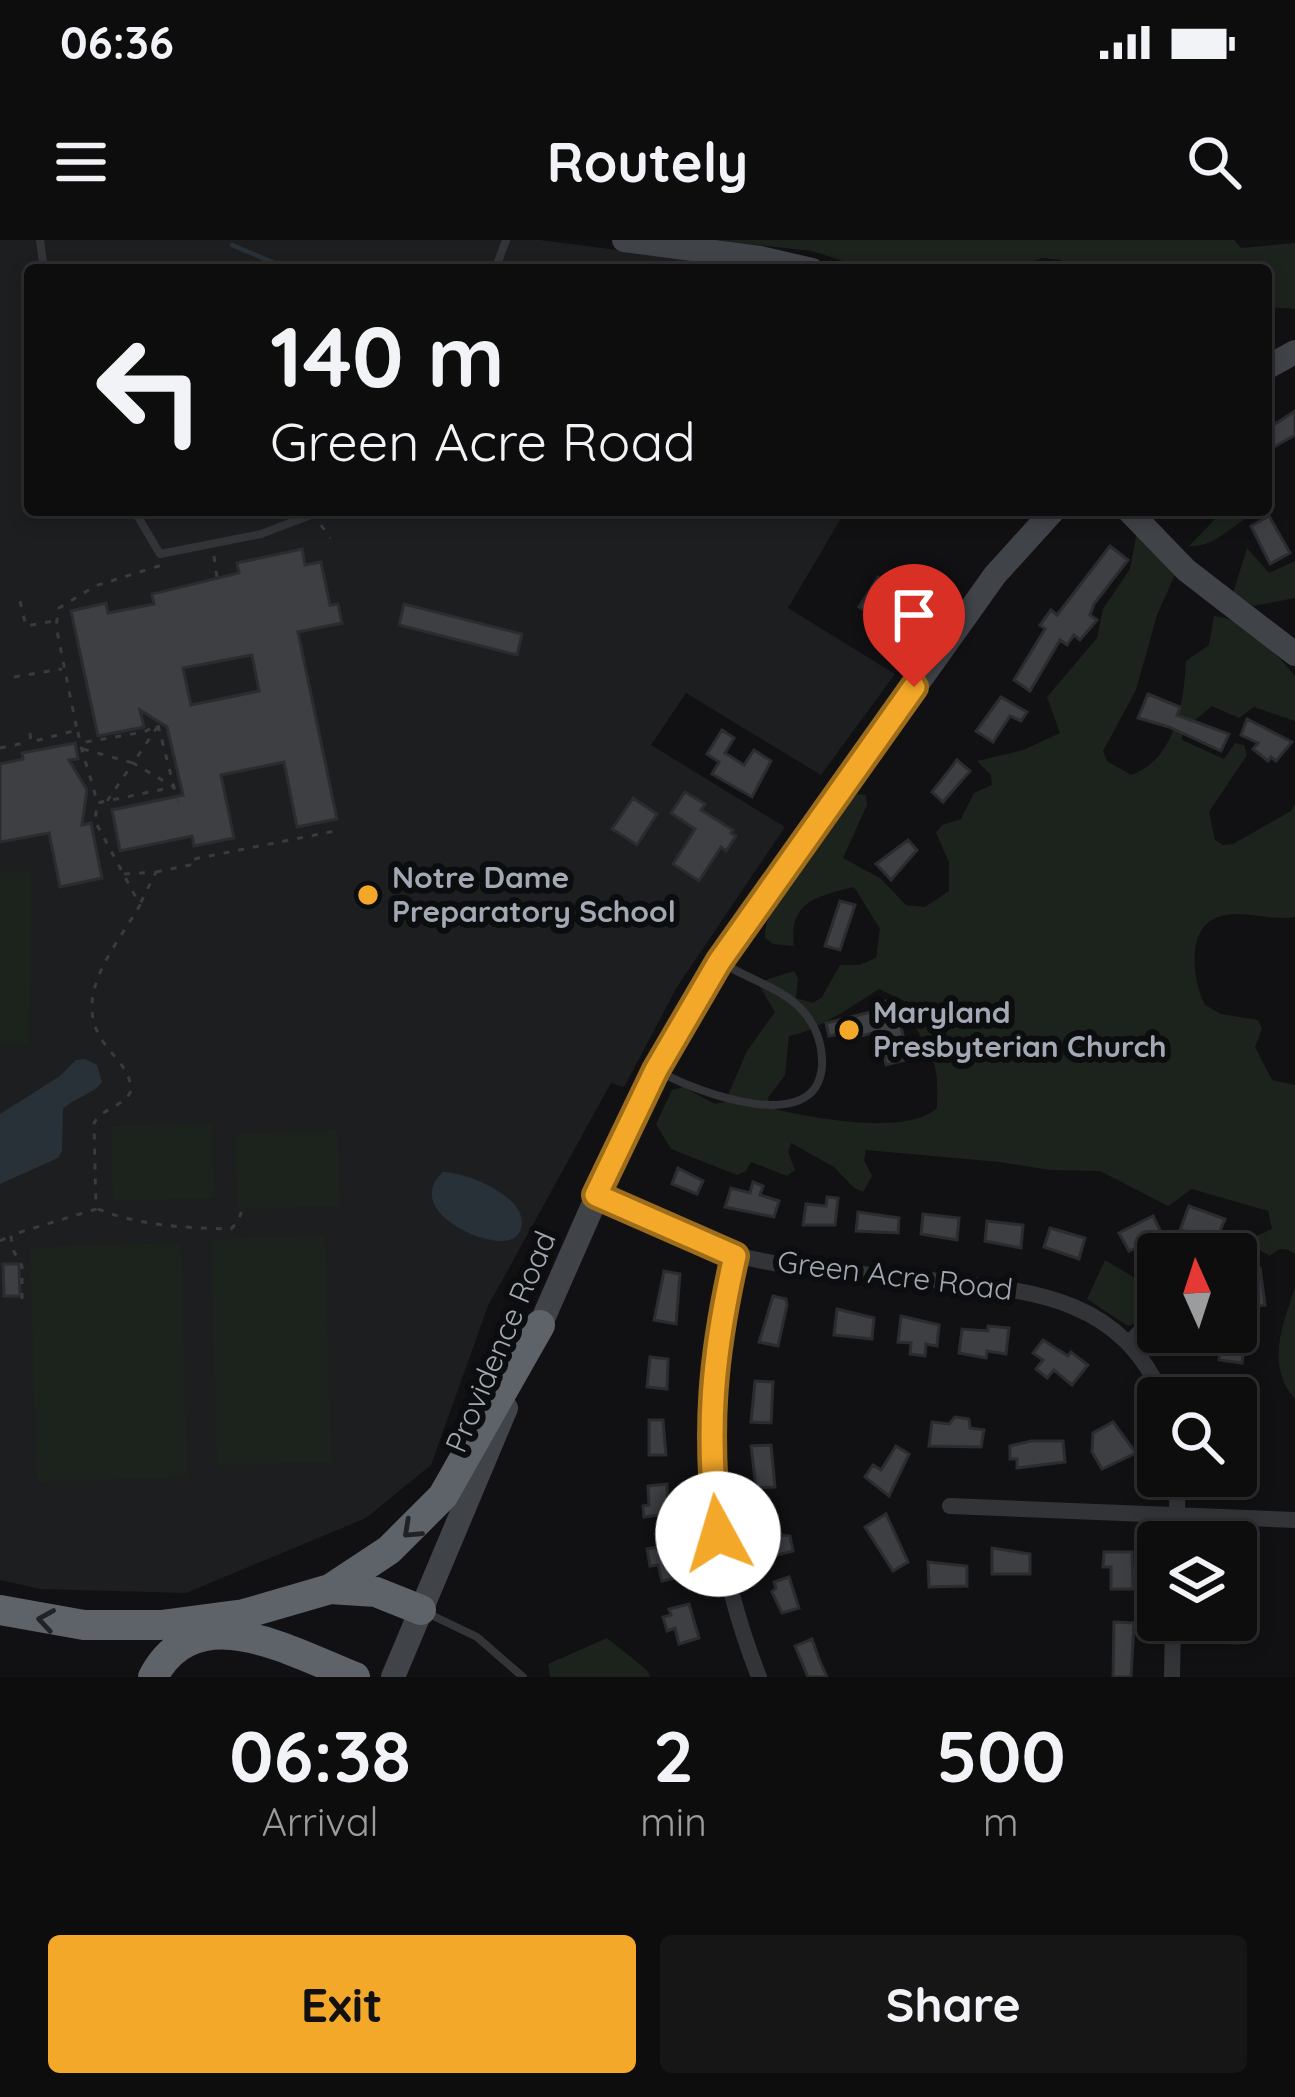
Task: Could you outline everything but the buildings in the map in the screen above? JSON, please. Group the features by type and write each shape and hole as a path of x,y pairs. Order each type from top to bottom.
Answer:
{"highway":[{"path":"0,1610 84,1625 161,1625 244,1615 330,1589 389,1550 443,1496 540,1325"},
{"path":"330,1589 376,1592 421,1610"},
{"path":"153,1677 178,1647 207,1635 270,1641 316,1667 355,1677"}],"street":[{"path":"624,240 786,264"},
{"name":"Providence Road","path":"393,1677 596,1195 656,1070 719,962 995,575 1049,516"},
{"path":"1135,516 1186,570 1295,654"},
{"name":"Green Acre Road","path":"596,1195 735,1256 1040,1294 1095,1317 1129,1343 1152,1377"},
{"path":"735,1256 711,1394 712,1486 727,1581 759,1677"},
{"path":"1129,1343 1137,1335"},
{"path":"1177,1497 1177,1521"},
{"path":"950,1506 1295,1520"},
{"path":"1172,1677 1173,1641"}],"lane":[{"path":"138,516 160,554 261,534 308,516"},
{"path":"656,1070 680,1083 764,1105 789,1106 807,1100 816,1090 822,1054 810,1020 796,1003 719,962"},
{"path":"421,1610 476,1637 523,1677"}],"path":[{"path":"316,523 330,538"},
{"path":"217,578 213,555 226,552"},
{"path":"140,905 95,821 94,786 80,746 56,621 68,599 162,566"},
{"path":"20,601 26,626 56,621"},
{"path":"14,677 64,669"},
{"path":"80,746 144,732 159,724"},
{"path":"107,801 159,724"},
{"path":"159,724 181,811"},
{"path":"0,748 77,730"},
{"path":"30,733 31,742"},
{"path":"80,746 133,763 174,787"},
{"path":"87,790 94,786"},
{"path":"97,803 174,787"},
{"path":"122,874 156,872 190,865 190,860 340,830"},
{"path":"96,1209 94,1123 106,1109 129,1097 132,1083 95,1030 89,1005 95,982 156,872"},
{"path":"0,1241 96,1209 189,1229 231,1228 237,1225 242,1209"},
{"path":"11,1235 22,1266 22,1299"}],"shaded area":[{"name":"Notre Dame Preparatory School","path":"0,240 540,240 726,264 24,264 24,516 842,516 788,608 895,674 821,775 686,693 651,745 785,827 677,987 624,1087 611,1083 488,1306 431,1465 366,1518 186,1593 40,1589 0,1580"},
{"path":"712,240 1234,240 1241,248 1295,243 1295,309 1272,307 1272,264 1066,264 1042,258 1026,264 852,264 812,251"},
{"path":"1218,516 1251,516 1210,542 1189,546"},
{"path":"1137,532 1177,570 1157,615 1136,690 1103,751 1107,761 1131,775 1146,767 1168,743 1180,710 1186,661 1209,645 1214,616 1248,630 1295,676 1295,721 1254,707 1239,718 1212,706 1182,731 1182,740 1224,759 1235,743 1244,745 1247,755 1209,812 1215,840 1223,845 1291,811 1295,804 1295,917 1218,917 1200,932 1195,956 1205,1005 1221,1014 1258,1020 1262,1029 1255,1047 1272,1080 1295,1085 1295,1254 1282,1249 1270,1256 1261,1251 1257,1236 1272,1229 1268,1211 1192,1189 1168,1206 1100,1171 866,1150 864,1160 872,1176 863,1192 834,1167 791,1143 788,1152 795,1170 787,1176 751,1162 737,1175 671,1149 656,1124 672,1090 683,1087 715,1104 725,1102 747,1051 775,1012 760,987 766,980 794,971 796,998 813,1003 822,997 840,965 859,965 876,958 880,929 854,887 808,903 796,919 794,946 773,944 765,938 775,904 815,841 857,794 866,795 867,805 843,858 880,878 906,905 925,907 949,891 949,862 936,833 942,825 961,819 974,793 992,785 991,775 977,761 1023,750 1060,733 1047,697 1097,638 1103,609 1130,569","holes":["879,989 904,1001 935,1067 937,1082 937,1108 923,1117 881,1123 770,1108 768,1098 785,1075 789,1036 822,1024"]},
{"path":"1247,548 1269,573 1295,561 1295,598 1253,606 1233,593"},
{"path":"0,871 31,871 29,1045 0,1045"},
{"path":"76,1060 97,1065 102,1082 63,1109 58,1158 0,1184 0,1114 60,1076"},
{"path":"212,1123 214,1198 113,1201 111,1126"},
{"path":"337,1130 340,1206 238,1209 235,1134"},
{"path":"443,1172 480,1181 505,1196 520,1215 519,1233 508,1240 487,1239 446,1219 432,1197"},
{"path":"325,1236 331,1462 217,1465 211,1239"},
{"path":"181,1243 187,1477 37,1482 30,1247"},
{"path":"1105,1260 1137,1279 1137,1323 1128,1326 1087,1299"},
{"path":"1295,1287 1295,1399 1281,1372 1279,1344"},
{"path":"607,1638 650,1677 550,1677 548,1664"}],"waterway":[{"path":"232,245 277,264"}],"place":[{"name":"Notre Dame Preparatory School","path":"368,895"},
{"name":"Maryland Presbyterian Church","path":"849,1030"}],"route":[{"path":"718,1534 711,1394 735,1256 596,1195 656,1070 719,962 914,687"}]}
